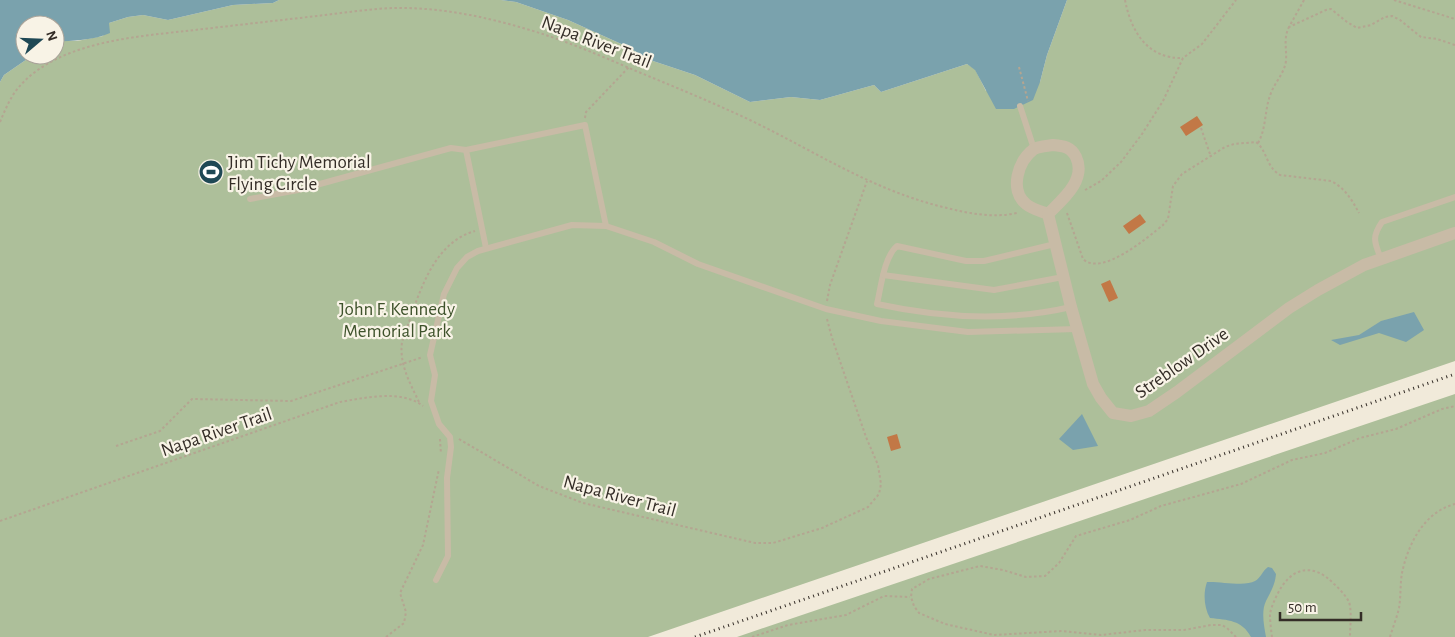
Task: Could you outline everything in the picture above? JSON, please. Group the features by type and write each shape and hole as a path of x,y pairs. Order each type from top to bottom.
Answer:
{"street":[{"path":"1042,146 1064,146 1073,151 1078,161 1079,170 1074,186 1067,194 1048,214 1034,209 1019,194 1017,182 1019,170 1022,162 1034,149 1042,146"},
{"name":"Streblow Drive","path":"1048,214 1071,307 1093,384 1107,407 1113,413 1131,416 1149,411 1288,308 1345,275 1381,259 1455,233"}],"lane":[{"path":"1020,106 1034,149"},
{"path":"250,199 298,190 451,148 466,150 585,125 606,226"},
{"path":"466,150 486,248"},
{"path":"1381,259 1374,243 1375,232 1382,222 1455,197"},
{"path":"436,580 448,556 447,478 452,447 450,437 439,424 431,401 435,375 430,355 444,294 458,268 467,257 478,251 572,225 606,226 654,242 698,264 826,309 881,321 968,332 1077,329"},
{"path":"1055,244 984,261 966,260 897,246 892,251 877,304 901,310 965,317 1000,318 1071,307"},
{"path":"884,275 994,290 1064,276"}],"path":[{"path":"1125,0 1129,18 1135,31 1147,46 1163,55 1183,58"},
{"path":"1236,0 1202,44 1183,58 1163,101 1121,162 1101,180 1086,189 1067,194 1066,211 1083,260 1093,265 1123,255 1168,219 1173,186 1182,174 1225,147 1234,144 1258,143"},
{"path":"1258,143 1264,131 1267,106 1271,94 1284,68 1286,60 1285,39 1289,27 1304,0"},
{"path":"1394,0 1455,19"},
{"name":"Napa River Trail","path":"0,122 17,89 36,71 72,52 111,41 154,34 394,8 438,11 472,16 524,28 585,50 752,121 867,181 921,202 974,214 1002,216 1034,209"},
{"path":"1289,27 1331,9 1356,28 1371,26 1385,17 1392,16 1421,37 1437,39 1455,45"},
{"path":"1019,67 1029,105"},
{"path":"585,125 586,112 629,68"},
{"path":"1201,128 1210,157"},
{"path":"1258,143 1274,172 1280,175 1320,179 1338,184 1346,192 1359,213"},
{"name":"Napa River Trail","path":"457,438 539,486 583,503 755,543 773,542 822,528 868,507 878,494 881,484 878,465 866,437 832,338 826,309 830,285 867,181"},
{"path":"420,403 403,364 400,352 402,342 430,270 452,243 468,233 482,229"},
{"path":"116,446 160,431 192,399 291,401 430,355"},
{"name":"Napa River Trail","path":"0,521 340,402 376,395 408,399 425,407"},
{"path":"1236,637 1222,625 1184,630 1145,630 1100,635 1062,631 994,636 945,624 919,613 911,597 912,589 929,579 980,566 1026,577 1044,576 1059,563 1076,536 1130,520 1161,506 1242,484 1292,460 1325,453 1360,438 1396,429 1442,409 1455,406"},
{"path":"386,637 404,623 406,612 400,593 423,545 440,463 439,424"},
{"path":"1390,637 1399,609 1402,573 1412,541 1429,518 1438,510 1455,504"},
{"path":"1272,637 1270,614 1283,583 1290,576 1310,569 1328,578 1349,603 1350,637"},
{"path":"752,637 788,625 846,614 884,596 911,597"}],"green space":[{"name":"John F. Kennedy Memorial Park","path":"279,0 501,0 516,2 568,20 628,47 650,60 695,75 750,102 791,97 820,100 874,85 881,92 967,64 975,69 986,91 1040,82 1047,55 1067,0 1455,0 1455,361 648,637 0,637 0,82 4,75 18,65 65,65 65,41 77,41 103,36 109,23 128,17 143,15 168,20 233,5 273,3"},
{"path":"1455,394 1455,637 737,637"}],"water":[{"path":"0,0 279,0 273,3 233,5 168,20 143,15 128,17 109,23 110,33 83,40 65,41 65,15 15,15 15,65 18,65 4,75 0,82"},
{"path":"501,0 1067,0 1033,100 1014,109 996,109 975,70 967,64 881,92 874,85 820,100 791,97 750,102 695,75 650,60 628,47 568,20 516,2"},
{"path":"1414,312 1424,330 1406,342 1379,333 1340,345 1331,340 1359,335 1381,321"},
{"path":"1082,414 1098,446 1073,450 1059,439"},
{"path":"1268,567 1272,568 1276,574 1274,585 1264,609 1263,619 1266,637 1251,637 1239,624 1229,620 1210,618 1206,610 1205,600 1207,582 1251,583 1257,580"}],"building":[{"path":"1197,116 1203,125 1186,136 1180,127"},
{"path":"1140,214 1146,222 1129,234 1123,226"},
{"path":"1110,280 1118,298 1109,302 1101,284"},
{"path":"897,434 901,448 891,451 887,437"}],"railway":[{"path":"695,637 1455,374"}],"place":[{"name":"Jim Tichy Memorial Flying Circle","path":"211,172"}]}
